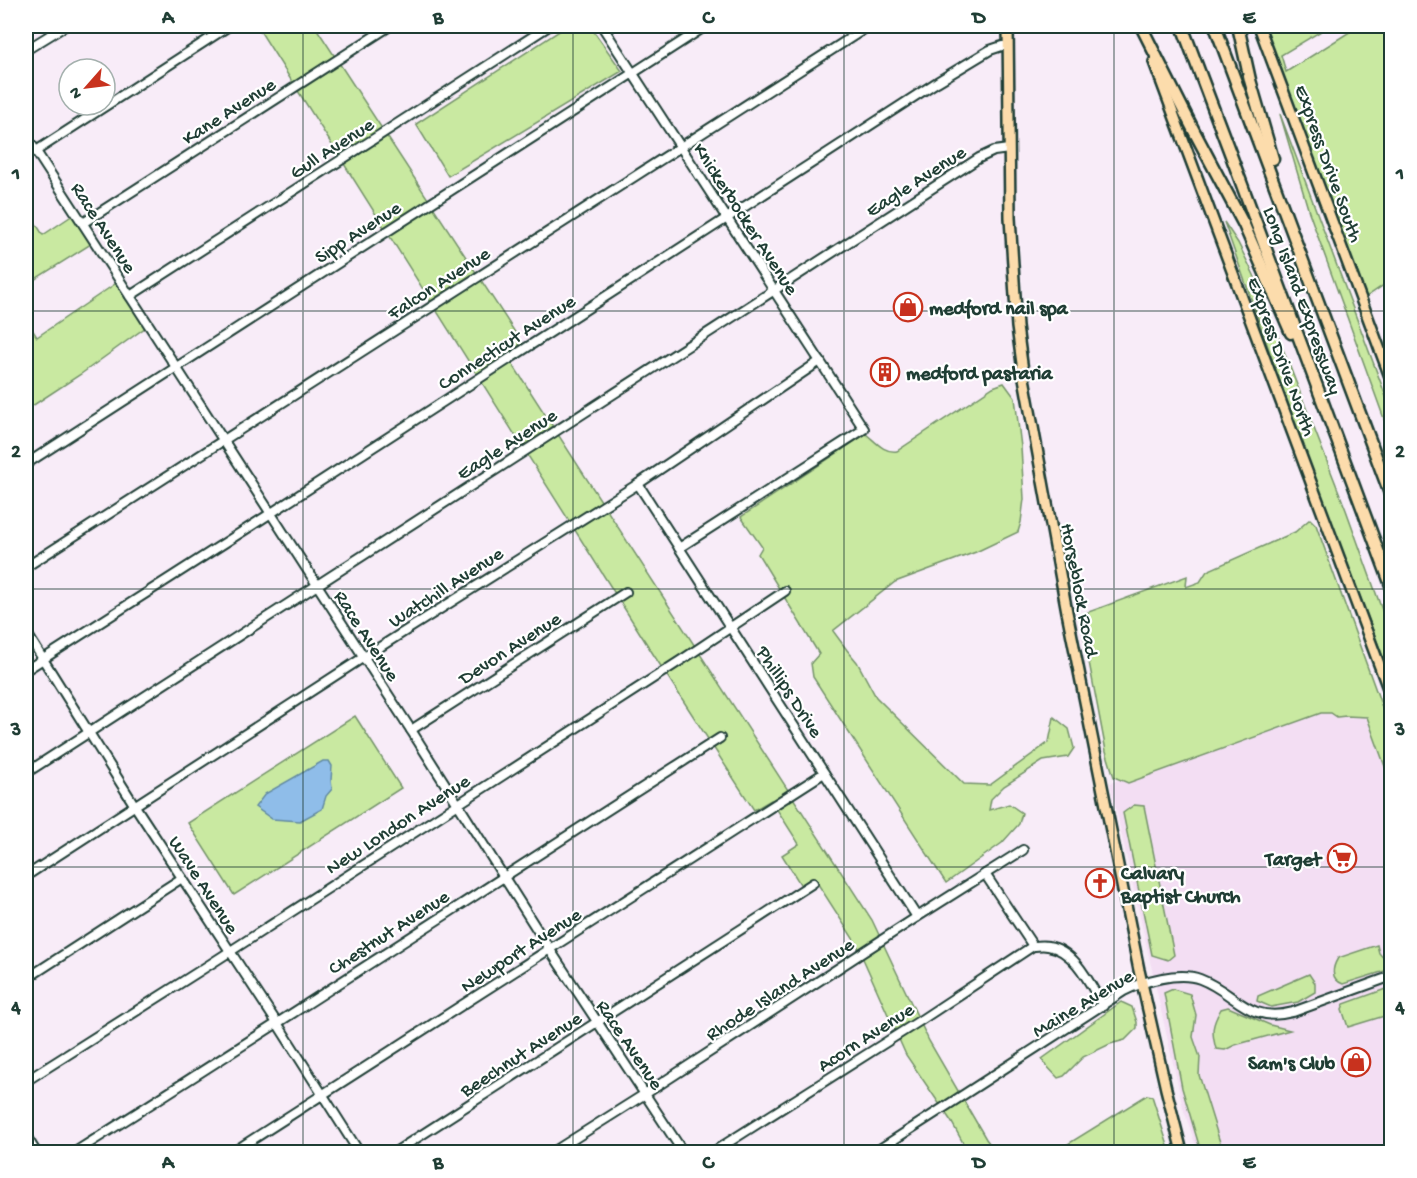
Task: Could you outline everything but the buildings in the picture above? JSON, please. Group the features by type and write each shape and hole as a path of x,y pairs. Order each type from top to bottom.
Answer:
{"highway":[{"name":"Long Island Expressway","path":"1182,26 1392,588"},
{"name":"Long Island Expressway","path":"1215,26 1392,499"},
{"path":"1238,26 1250,80 1291,226"},
{"path":"1142,27 1235,207 1320,396"}],"main road":[{"name":"Horseblock Road","path":"1008,26 1010,218 1015,298 1024,378 1069,622 1142,983 1182,1152"},
{"name":"Express Drive South","path":"1259,26 1392,382"},
{"name":"Express Drive North","path":"1142,27 1392,699"}],"street":[{"path":"26,50 61,26"},
{"path":"36,151 229,26"},
{"name":"Kane Avenue","path":"83,223 390,26"},
{"name":"Gull Avenue","path":"130,296 549,26"},
{"name":"Knickerbocker Avenue","path":"602,26 864,429 679,548"},
{"name":"Sipp Avenue","path":"26,464 706,26"},
{"name":"Falcon Avenue","path":"26,567 869,26"},
{"name":"Connecticut Avenue","path":"26,670 984,54 996,48 1008,46"},
{"name":"Race Avenue","path":"26,136 411,730 550,950 683,1152"},
{"name":"Eagle Avenue","path":"26,773 979,158 994,151 1009,149"},
{"name":"Watchill Avenue","path":"26,876 364,657 638,484 820,361"},
{"name":"Phillips Drive","path":"638,484 917,917"},
{"name":"New London Avenue","path":"26,1081 785,591"},
{"name":"Devon Avenue","path":"411,730 626,592"},
{"name":"Wave Avenue","path":"26,632 135,806 359,1152"},
{"name":"Chestnut Avenue","path":"75,1152 720,738"},
{"name":"Newport Avenue","path":"233,1152 824,773"},
{"name":"Rhode Island Avenue","path":"553,1152 1023,850"},
{"path":"986,874 1033,946 1047,946 1060,950 1072,959 1103,1006"},
{"path":"26,979 182,878"},
{"name":"Beechnut Avenue","path":"395,1152 813,883"},
{"name":"Acorn Avenue","path":"713,1152 1033,946"},
{"name":"Maine Avenue","path":"875,1152 1124,992 1142,983 1177,976 1192,976 1251,1010 1268,1015 1293,1012 1392,976"},
{"path":"26,1136 36,1152"}],"shaded area":[{"path":"1371,692 1391,750 1391,1152 1198,1152 1183,1108 1110,783"}],"green space":[{"path":"257,26 315,26 522,343 506,354 872,920 929,1041 986,1139 996,1152 968,1152 951,1121 906,1055 856,943 818,884 805,892 782,855 799,844 771,800 754,810"},
{"path":"567,26 590,26 622,71 448,176 416,124"},
{"path":"1259,26 1328,26 1281,55 1286,72 1359,26 1391,26 1391,280 1366,297"},
{"path":"1280,114 1391,410 1391,438 1309,212"},
{"path":"26,208 43,235 73,215 91,244 26,285"},
{"path":"1224,222 1238,243 1254,275 1346,510 1391,635 1391,678 1305,452"},
{"path":"118,282 146,327 26,410 26,320 37,337"},
{"path":"1004,383 1015,398 1021,447 1024,499 1018,532 976,552 895,582 833,631 857,662 876,697 964,784 990,785 1049,742 1054,717 1069,729 1074,748 1068,757 1043,761 1004,786 991,799 989,810 1009,804 1022,813 1019,824 1002,843 946,883 813,677 811,663 819,654 758,554 762,547 741,517 866,434 884,449 897,451 993,387"},
{"path":"1310,519 1316,525 1391,732 1391,783 1367,717 1337,717 1331,713 1321,713 1128,783 1114,777 1106,751 1081,620 1083,614 1187,576 1186,587 1200,582 1207,571 1295,532"},
{"path":"355,716 401,788 234,895 188,823"},
{"path":"1134,805 1144,806 1174,955 1168,960 1152,955 1123,813"},
{"path":"1377,945 1379,953 1387,962 1388,970 1343,984 1336,979 1333,973 1338,958"},
{"path":"1309,974 1315,983 1315,992 1298,1002 1271,1007 1257,1001 1258,996"},
{"path":"1391,987 1391,1014 1348,1027 1342,1009 1344,1004"},
{"path":"1173,989 1190,994 1196,1015 1193,1037 1200,1057 1199,1075 1223,1152 1201,1152 1182,1088 1164,993"},
{"path":"1121,1002 1132,1007 1137,1028 1125,1040 1110,1044 1083,1057 1064,1076 1058,1078 1042,1059"},
{"path":"1228,1007 1270,1025 1290,1030 1235,1045 1225,1050 1216,1049 1213,1037 1214,1024 1221,1009"},
{"path":"1147,1095 1152,1096 1170,1152 1055,1152"}],"water":[{"path":"323,761 329,761 332,766 332,789 326,796 322,809 300,821 272,819 255,807 265,794"}],"place":[{"name":"medford nail spa","path":"908,307"},
{"name":"medford pastaria","path":"885,372"},
{"name":"Target","path":"1342,858"},
{"name":"Calvary Baptist Church","path":"1100,883"},
{"name":"Sam's Club","path":"1356,1062"}]}
